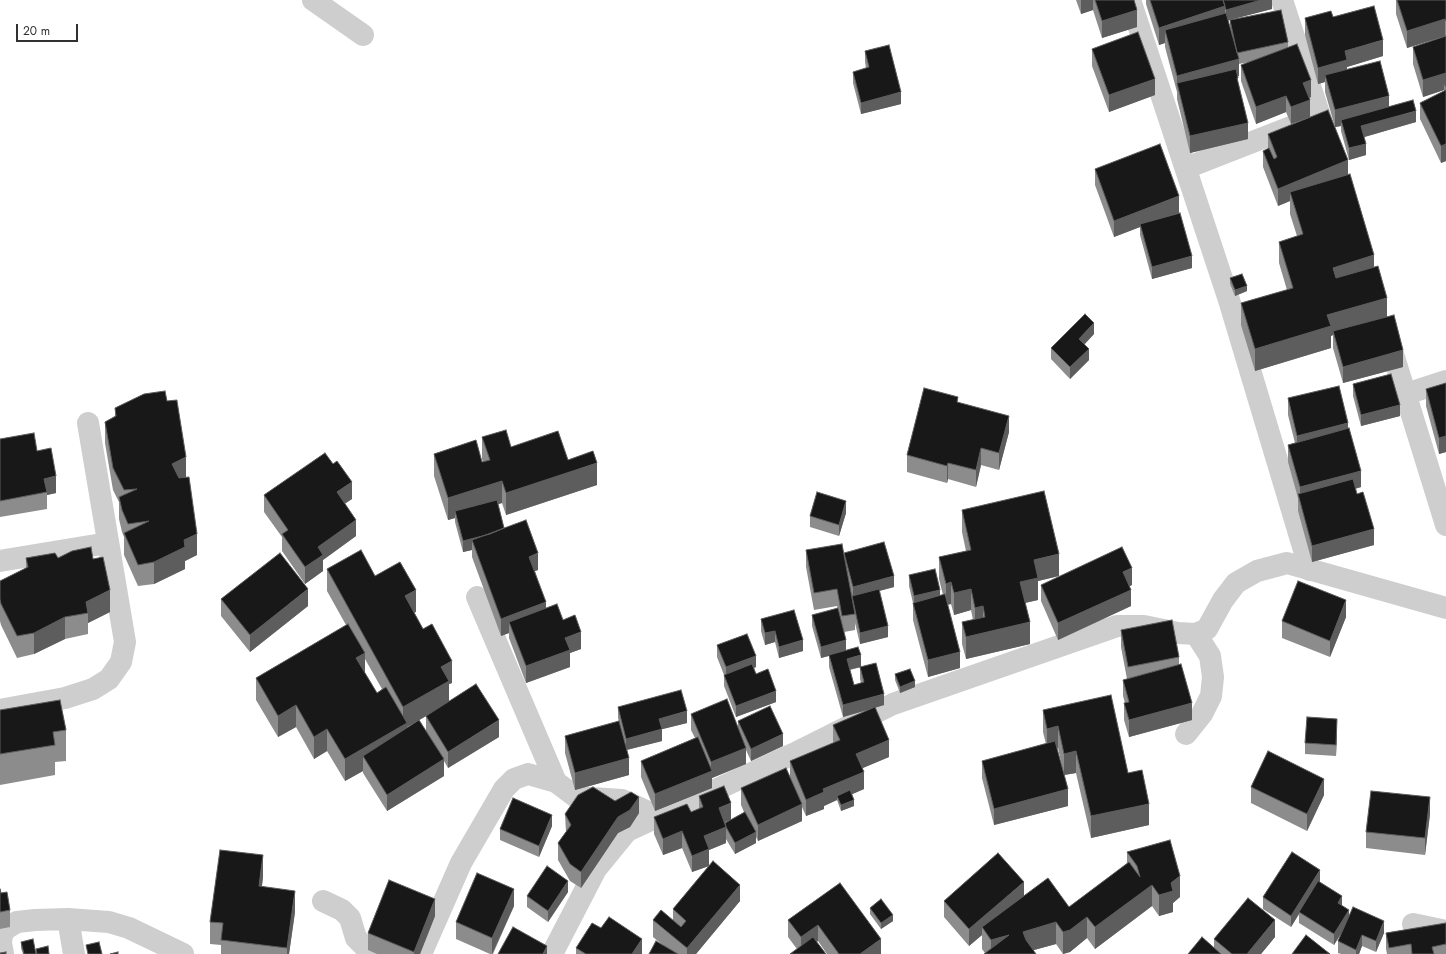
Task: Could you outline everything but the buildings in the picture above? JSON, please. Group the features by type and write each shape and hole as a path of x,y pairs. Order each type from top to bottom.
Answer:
{"street":[{"path":"313,0 363,35"},
{"path":"1130,0 1229,300 1310,570"},
{"path":"1282,0 1334,161"},
{"path":"1186,168 1320,116"},
{"path":"1382,319 1446,525"},
{"path":"1406,394 1446,381"},
{"path":"0,710 65,698 93,688 109,679 121,662 125,642 88,423"},
{"path":"0,561 108,543"},
{"path":"552,954 596,869 627,831 793,754 893,704 1117,626 1144,626 1178,633 1196,634 1207,629 1223,600 1236,583 1257,571 1287,563 1446,608"},
{"path":"477,597 556,782"},
{"path":"1186,734 1202,714 1211,696 1213,677 1210,656 1196,634"},
{"path":"421,954 461,863 504,789 514,778 528,774 556,782 576,797 622,800 658,817"},
{"path":"323,901 342,910 350,918 356,938 366,948 379,954"},
{"path":"68,919 74,954"},
{"path":"3,954 1,943 2,934 7,928 17,922 68,919 109,922 129,928 154,946 184,954"},
{"path":"1413,924 1446,931"}]}
